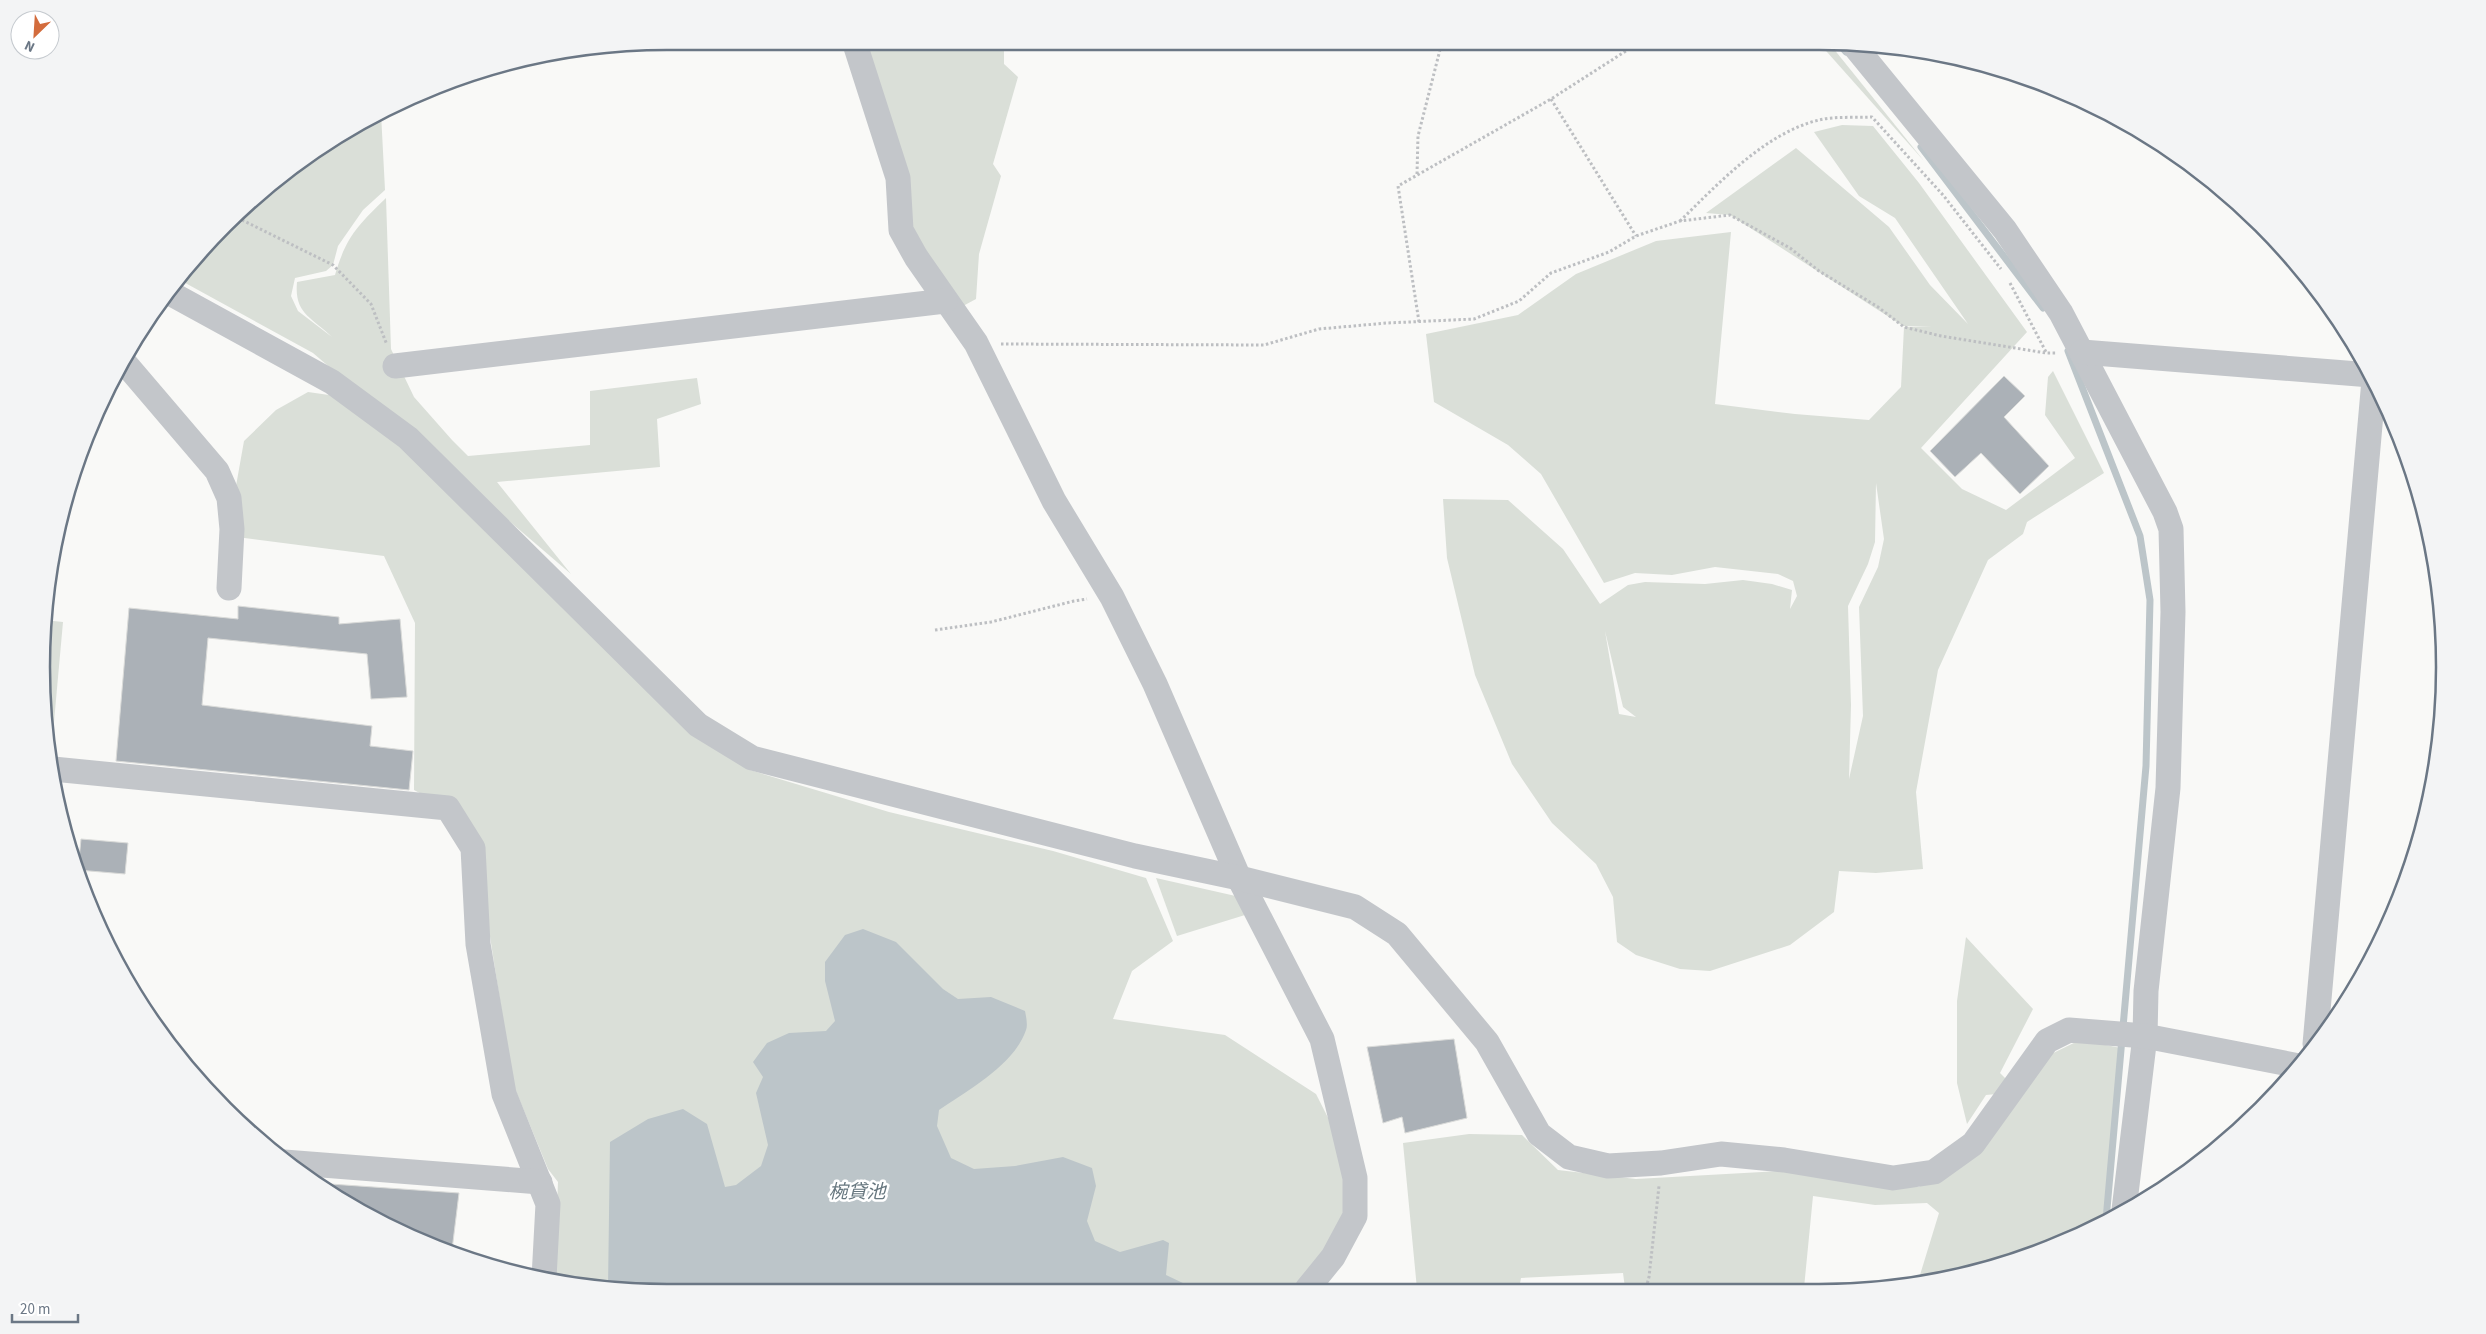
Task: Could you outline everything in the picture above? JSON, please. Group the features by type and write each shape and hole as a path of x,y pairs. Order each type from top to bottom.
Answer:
{"street":[{"path":"857,50 898,178 901,230 945,300 976,344 1054,501 1112,597 1156,684 1239,878 1322,1039 1355,1178 1355,1216 1333,1257 1311,1284"},
{"path":"1859,51 2005,230 2062,314 2165,512 2171,529 2173,612 2168,788 2146,991 2145,1036 2125,1202"},
{"path":"175,296 332,382 408,438 698,725 752,758 1135,856 1239,878 1355,907 1397,934 1486,1042 1539,1134 1570,1157 1608,1166 1662,1164 1721,1154 1784,1160 1892,1178 1934,1172 1973,1144 2047,1041 2068,1030 2145,1036 2291,1064"},
{"path":"395,366 945,300"},
{"path":"2082,352 2361,374"},
{"path":"128,367 217,471 229,498 232,529 229,588"},
{"path":"2316,1032 2373,395"},
{"path":"59,770 448,808 473,848 478,944 504,1094 548,1204 544,1271"},
{"path":"301,1163 540,1182"}],"path":[{"path":"1417,175 1418,136 1440,50"},
{"path":"1419,322 1398,186 1551,99 1628,50"},
{"path":"1551,99 1636,236"},
{"path":"1680,221 1737,166 1782,135 1819,120 1872,117 1943,195 2007,277 2046,353"},
{"path":"976,344 1264,345 1319,329 1474,319 1491,314 1519,301 1551,273 1609,252 1636,236 1680,221 1730,215 1790,248 1818,271 1878,307 1904,327 1941,336 2046,353 2082,352"},
{"path":"242,220 333,265 371,304 395,366"},
{"path":"934,630 991,622 1074,600 1112,597"},
{"path":"1647,1284 1662,1164"}],"shaded area":[{"path":"858,50 1004,50 1004,64 1018,77 993,164 1001,176 979,254 976,299 963,306 916,257"},
{"path":"1825,50 1835,50 1924,161"},
{"path":"381,121 385,190 363,210 338,246 333,265 326,271 295,278 291,296 298,311 332,337 301,308 298,301 297,282 335,275 339,262 354,232 386,198 391,349 414,397 468,456 590,445 590,391 697,378 701,404 657,419 660,467 497,482 571,574 313,353 185,283 203,260 260,203 324,154"},
{"path":"1842,125 1873,126 1919,183 2027,332 1921,448 1962,489 2006,510 2075,458 2045,415 2048,377 2053,371 2104,473 2027,522 2023,534 1988,560 1938,670 1916,792 1923,869 1876,873 1839,871 1834,912 1790,945 1710,971 1680,969 1636,955 1617,942 1613,897 1596,864 1552,823 1512,764 1475,675 1447,558 1443,499 1508,500 1563,549 1600,604 1628,585 1645,582 1705,584 1743,580 1772,584 1792,590 1790,609 1797,596 1793,581 1778,574 1715,567 1672,575 1635,573 1604,583 1541,474 1508,445 1434,402 1426,334 1518,315 1576,274 1656,241 1731,232 1715,404 1795,414 1869,420 1901,387 1904,327 1932,327 1903,326 1730,215 1706,213 1796,148 1889,227 1930,285 1968,324 1895,218 1859,196 1814,132","holes":["1876,483 1884,539 1878,567 1859,607 1863,716 1849,779 1851,705 1848,606 1868,564 1875,542","1605,631 1623,707 1636,717 1619,714"]},
{"path":"308,392 336,396 414,458 663,706 750,770 889,812 1053,851 1146,878 1173,941 1132,971 1113,1019 1225,1035 1316,1094 1352,1165 1343,1223 1311,1284 667,1284 627,1283 554,1273 558,1182 548,1169 513,1084 484,898 448,808 414,790 415,623 384,556 237,537 236,486 244,441 276,410"},
{"path":"52,621 63,622 53,730 50,667 51,627"},
{"path":"1156,878 1240,897 1245,915 1177,936"},
{"path":"1966,937 2033,1009 2000,1073 2020,1093 2041,1059 2080,1040 2121,1048 2113,1138 2109,1211 2055,1237 2017,1251 1979,1263 1920,1275 1939,1213 1927,1203 1875,1205 1813,1196 1804,1284 1624,1284 1623,1273 1521,1278 1520,1284 1417,1284 1403,1143 1469,1134 1522,1135 1558,1170 1636,1179 1800,1170 1864,1184 1919,1187 1945,1164 2008,1093 1986,1095 1967,1124 1957,1083 1957,1001"}],"water":[{"name":"椀貸池","path":"863,929 896,942 943,989 958,999 991,997 1025,1011 1026,1030 1012,1054 989,1076 939,1110 937,1126 951,1158 974,1169 1015,1166 1063,1157 1092,1168 1096,1186 1087,1221 1095,1241 1120,1252 1163,1240 1169,1243 1166,1275 1185,1284 667,1284 608,1281 610,1142 648,1119 683,1109 707,1124 725,1187 736,1185 761,1166 768,1145 756,1093 763,1077 753,1062 767,1043 789,1033 826,1031 835,1021 825,981 825,962 845,935"}],"building":[{"path":"2004,376 2025,396 2004,417 2049,466 2020,494 1981,453 1955,477 1930,451"},
{"path":"238,606 339,617 339,624 400,619 407,697 371,699 367,654 208,638 202,705 372,726 370,746 413,751 409,790 116,761 129,608 238,619"},
{"path":"81,839 128,843 125,874 85,871 80,854"},
{"path":"1454,1039 1467,1118 1405,1133 1402,1117 1383,1123 1367,1047"},
{"path":"330,1184 459,1193 453,1245 394,1220"}],"waterway":[{"path":"1921,147 2043,308"},
{"path":"2068,351 2140,536 2150,600 2146,766 2107,1212"}]}
